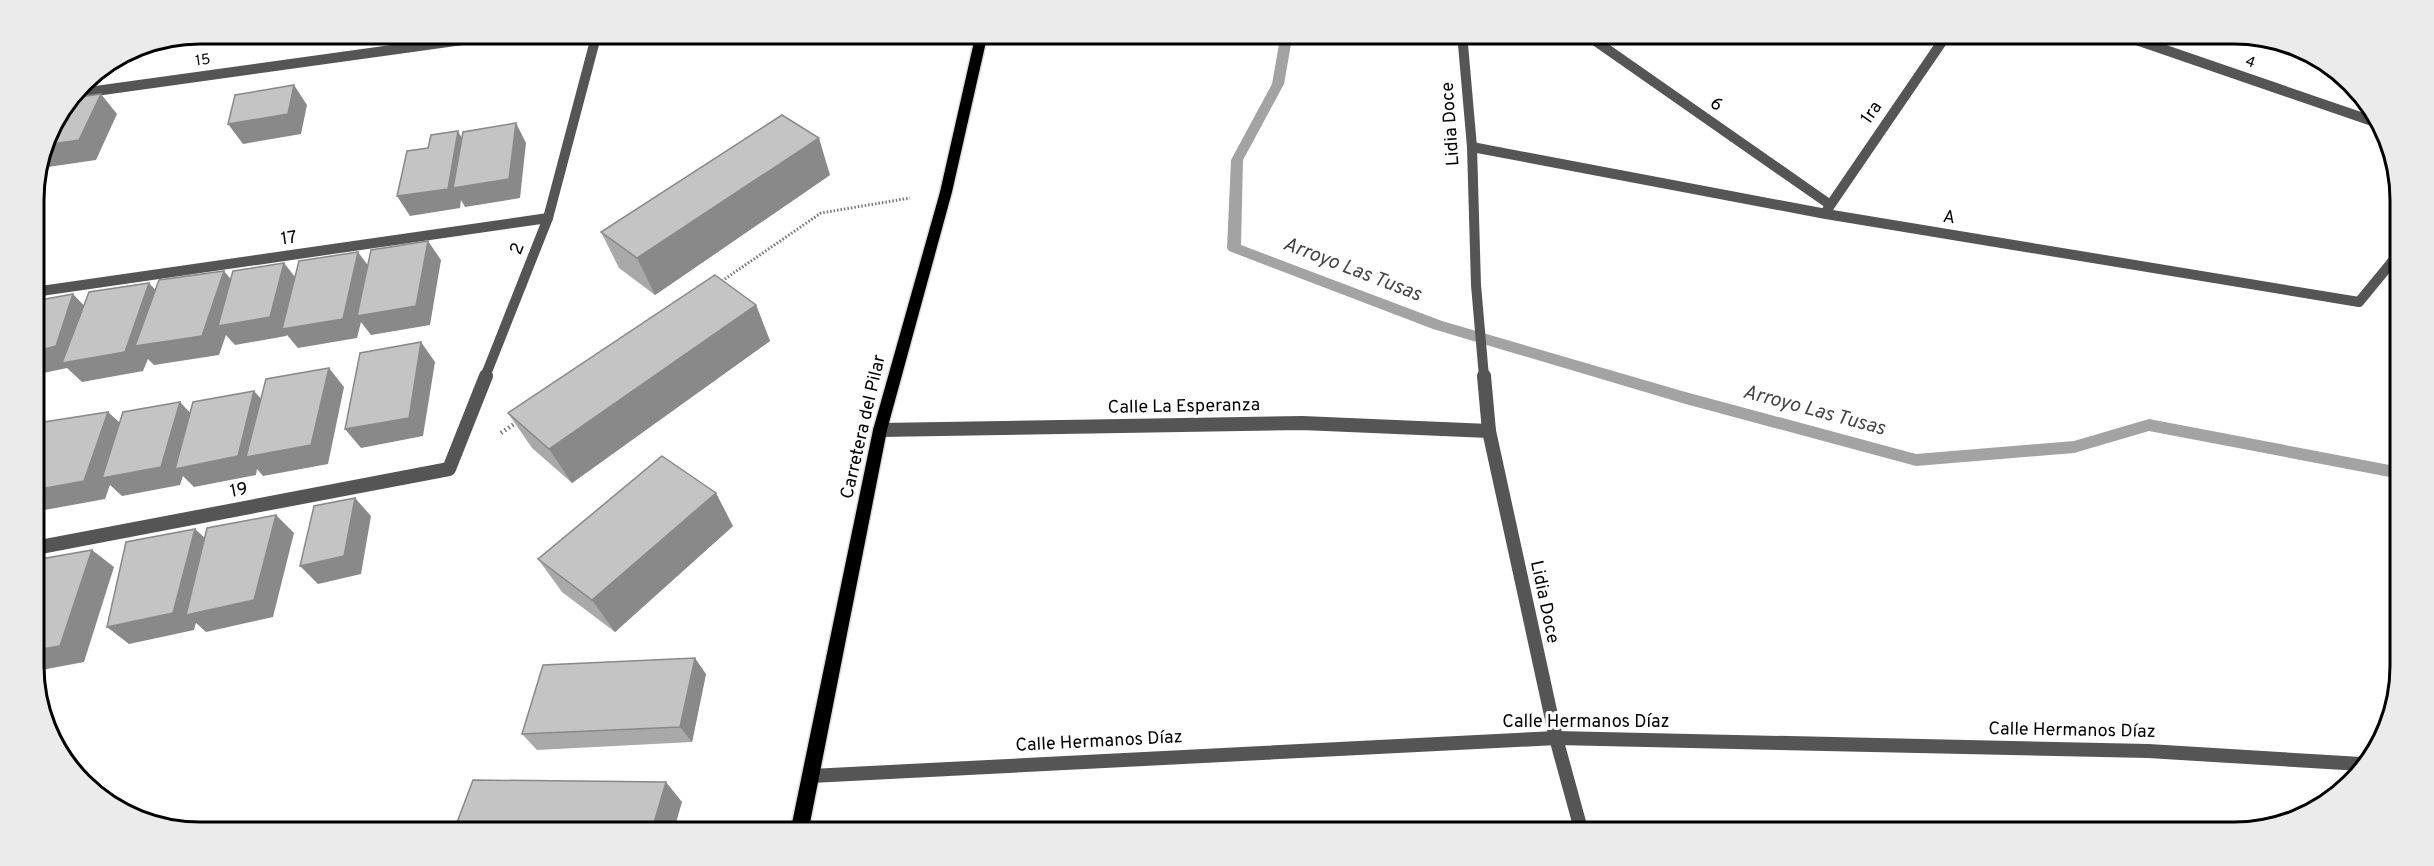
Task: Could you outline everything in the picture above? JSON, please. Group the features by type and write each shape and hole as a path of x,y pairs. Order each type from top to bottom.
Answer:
{"main road":[{"name":"Carretera del Pilar","path":"801,822 880,430 946,192 980,44"}],"street":[{"name":"15","path":"86,92 435,44"},
{"name":"2","path":"449,470 548,218 594,44"},
{"name":"Lidia Doce","path":"1463,44 1472,147 1476,285 1489,431 1556,738 1579,822"},
{"name":"6","path":"1599,44 1827,209"},
{"name":"1ra","path":"1827,209 1940,44"},
{"name":"4","path":"2148,44 2369,120"},
{"name":"A","path":"1472,147 2359,302 2391,263"},
{"name":"17","path":"44,291 548,218"},
{"name":"Calle La Esperanza","path":"880,430 1302,423 1489,431"},
{"name":"19","path":"44,546 449,470"},
{"name":"Calle Hermanos Díaz","path":"811,776 1556,738 2148,751 2357,764"}],"path":[{"path":"713,287 820,213 946,192"},
{"path":"498,436 518,422"}],"building":[{"path":"294,85 288,114 228,124 235,95"},
{"path":"101,94 79,140 54,144 64,121 83,96"},
{"path":"782,115 819,138 637,258 601,232"},
{"path":"516,123 509,179 453,188 463,132"},
{"path":"458,131 448,189 397,196 407,151 428,148 431,135"},
{"path":"428,241 416,306 357,316 371,250"},
{"path":"358,252 343,319 282,329 299,261"},
{"path":"284,263 270,317 218,326 233,271"},
{"path":"224,271 202,336 135,346 159,280"},
{"path":"715,275 756,305 549,449 508,413"},
{"path":"149,283 125,352 62,363 89,292"},
{"path":"73,294 56,346 44,349 44,299"},
{"path":"421,342 409,418 345,429 360,353"},
{"path":"329,368 311,445 246,457 266,379"},
{"path":"254,391 238,456 175,469 193,402"},
{"path":"180,402 161,467 102,478 123,412"},
{"path":"108,412 84,481 44,488 44,422"},
{"path":"662,456 716,493 592,600 538,559"},
{"path":"355,498 344,556 300,566 314,506"},
{"path":"276,515 254,600 186,615 207,528"},
{"path":"195,529 173,613 107,627 126,542"},
{"path":"92,550 60,646 44,649 44,558"},
{"path":"695,658 680,727 522,734 543,665"},
{"path":"473,780 666,782 654,822 457,822"}],"waterway":[{"name":"Arroyo Las Tusas","path":"1285,44 1278,84 1237,160 1234,248 1438,325 1682,397 1916,460 2074,447 2149,425 2391,471"}]}
